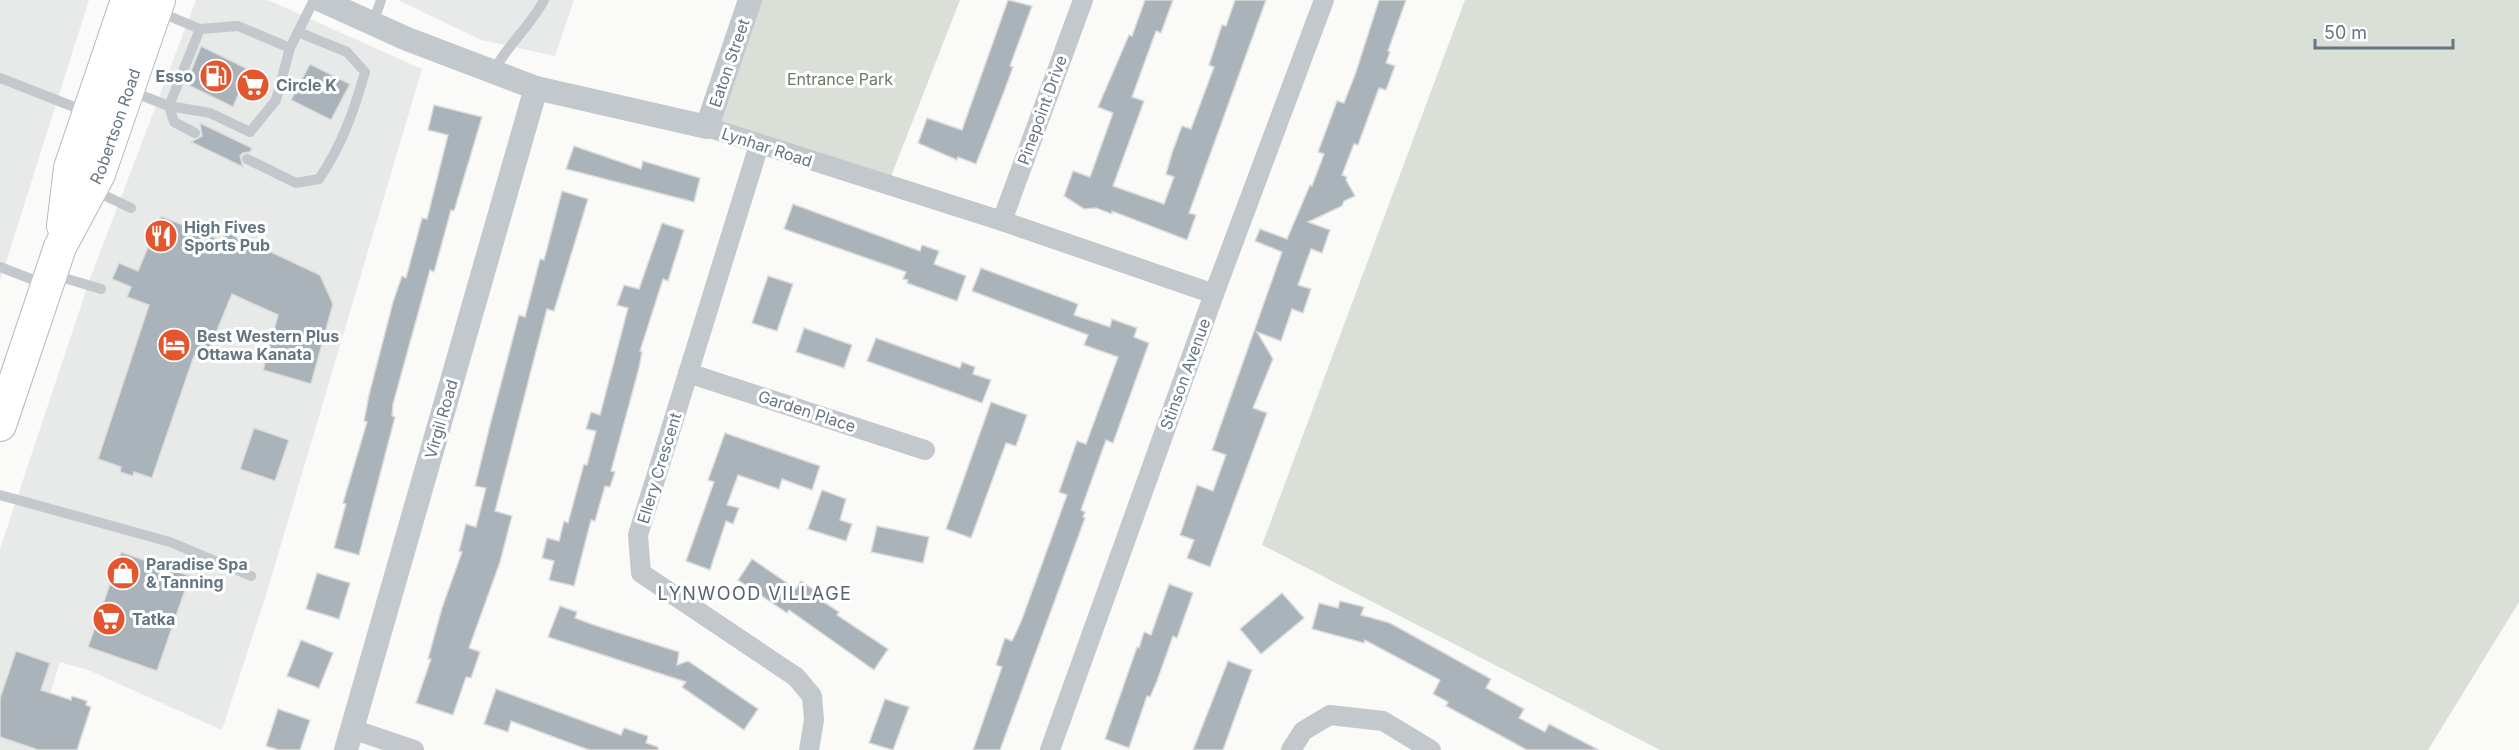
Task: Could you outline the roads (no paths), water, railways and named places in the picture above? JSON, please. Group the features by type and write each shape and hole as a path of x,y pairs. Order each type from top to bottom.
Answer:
{"main road":[{"name":"Robertson Road","path":"0,425 12,377 53,269 99,174 127,90 135,7"},
{"name":"Robertson Road","path":"53,269 70,168 88,112 135,7"}],"street":[{"name":"Lynhar Road","path":"321,0 373,24 536,88 708,127 1002,221 1214,294"},
{"name":"Eaton Street","path":"708,127 750,0"},
{"name":"Pinepoint Drive","path":"1002,221 1083,0"},
{"name":"Stinson Avenue","path":"1050,750 1214,294 1324,0"},
{"name":"Virgil Road","path":"349,739 536,88"},
{"name":"Ellery Crescent","path":"759,145 638,535 641,573 796,677 812,696 814,720 809,750"},
{"name":"Garden Place","path":"688,373 925,450"},
{"path":"1291,750 1303,731 1330,715 1383,721 1431,750"},
{"path":"349,739 414,750"}],"lane":[{"path":"127,90 169,106 210,113 250,132 276,100 290,48 314,0"},
{"path":"373,24 381,0"},
{"path":"493,72 503,53 527,28 544,0"},
{"path":"135,7 200,29 238,26 290,48"},
{"path":"195,133 174,122 169,106 200,29"},
{"path":"247,159 267,171 296,183 320,179 336,155 354,114 365,72 346,52 298,32"},
{"path":"0,78 88,112"},
{"path":"90,189 131,208"},
{"path":"0,267 53,269 101,289"},
{"path":"0,495 170,542 251,576"}],"place":[{"name":"Esso","path":"216,76"},
{"name":"Circle K","path":"253,85"},
{"name":"High Fives Sports Pub","path":"161,236"},
{"name":"Best Western Plus Ottawa Kanata","path":"174,345"},
{"name":"Paradise Spa & Tanning","path":"123,573"},
{"name":"Tatka","path":"109,619"}],"district":[{"name":"LYNWOOD VILLAGE","path":"755,594"}],"park label":[{"name":"Entrance Park","path":"840,79"}]}
